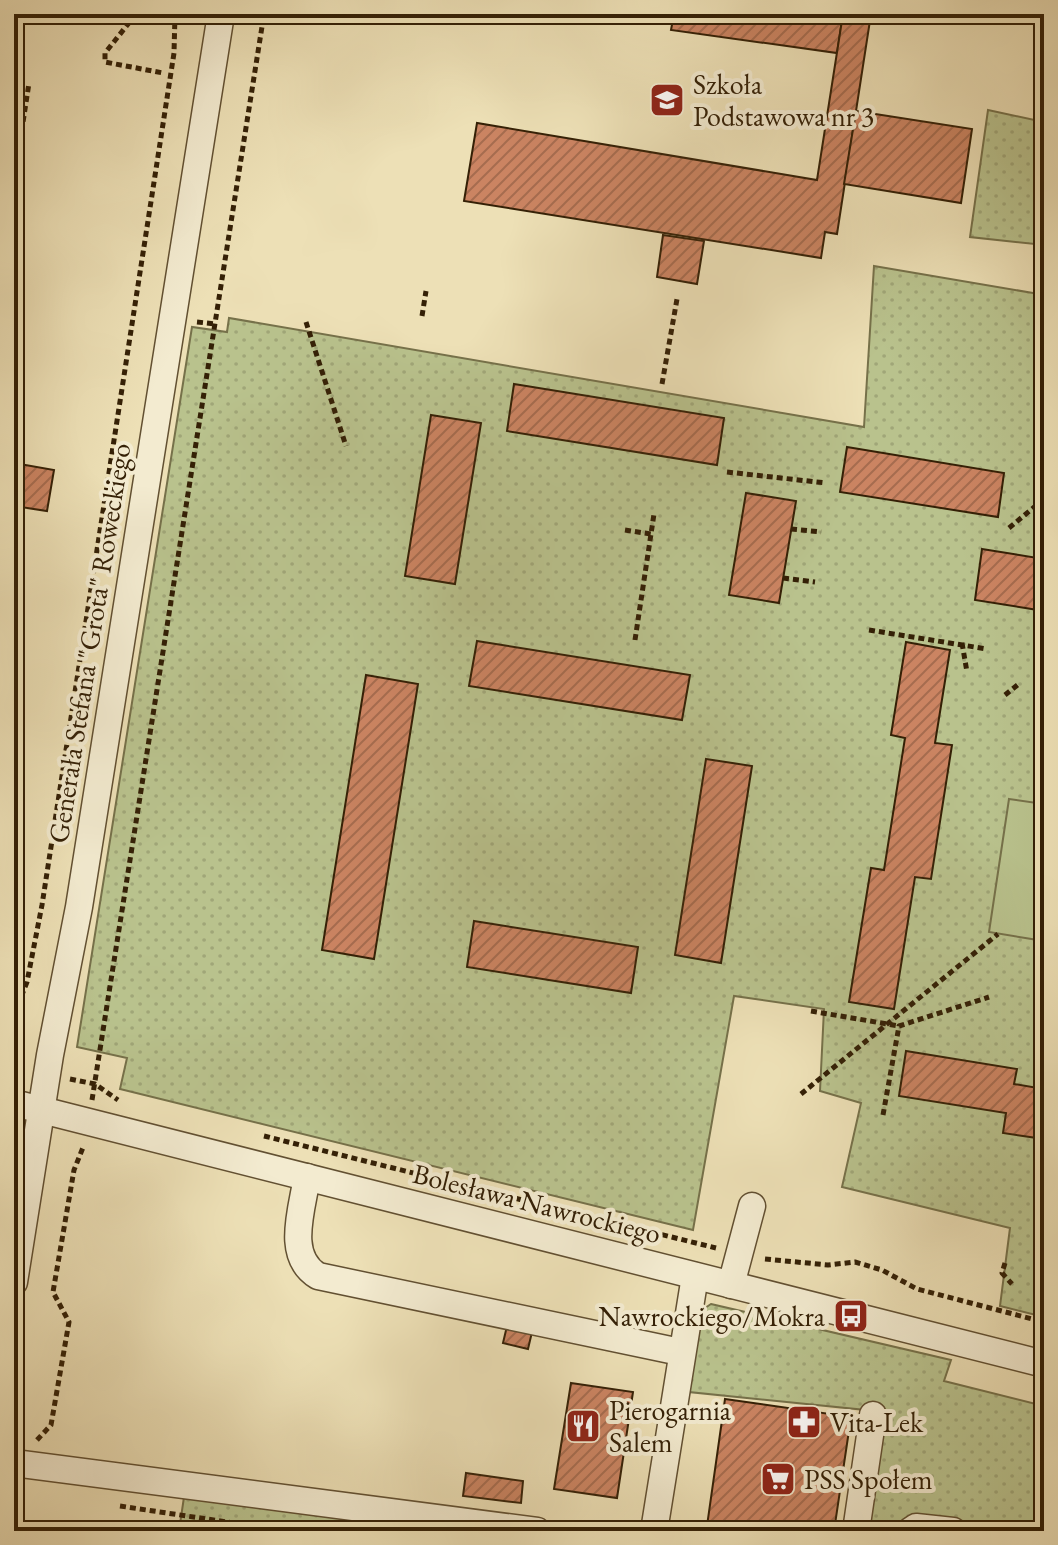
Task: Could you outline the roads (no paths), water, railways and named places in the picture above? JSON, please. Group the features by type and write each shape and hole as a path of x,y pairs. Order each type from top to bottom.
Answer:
{"street":[{"name":"Generała Stefana \"Grota\" Roweckiego","path":"14,1282 61,992 79,907 221,14"},
{"name":"Bolesława Nawrockiego","path":"14,1103 1044,1364"},
{"path":"307,1177 298,1243 300,1259 318,1276 680,1352"},
{"path":"731,1285 752,1206"},
{"path":"654,1531 680,1352 695,1276"},
{"path":"856,1531 873,1415"},
{"path":"20,1463 537,1531"},
{"path":"910,1531 916,1527 953,1531"}],"place":[{"name":"Szkoła Podstawowa nr 3","path":"667,100"},
{"name":"Nawrockiego/Mokra","path":"851,1316"},
{"name":"Vita-Lek","path":"804,1422"},
{"name":"Pierogarnia Salem","path":"583,1426"},
{"name":"PSS Społem","path":"778,1479"}]}
